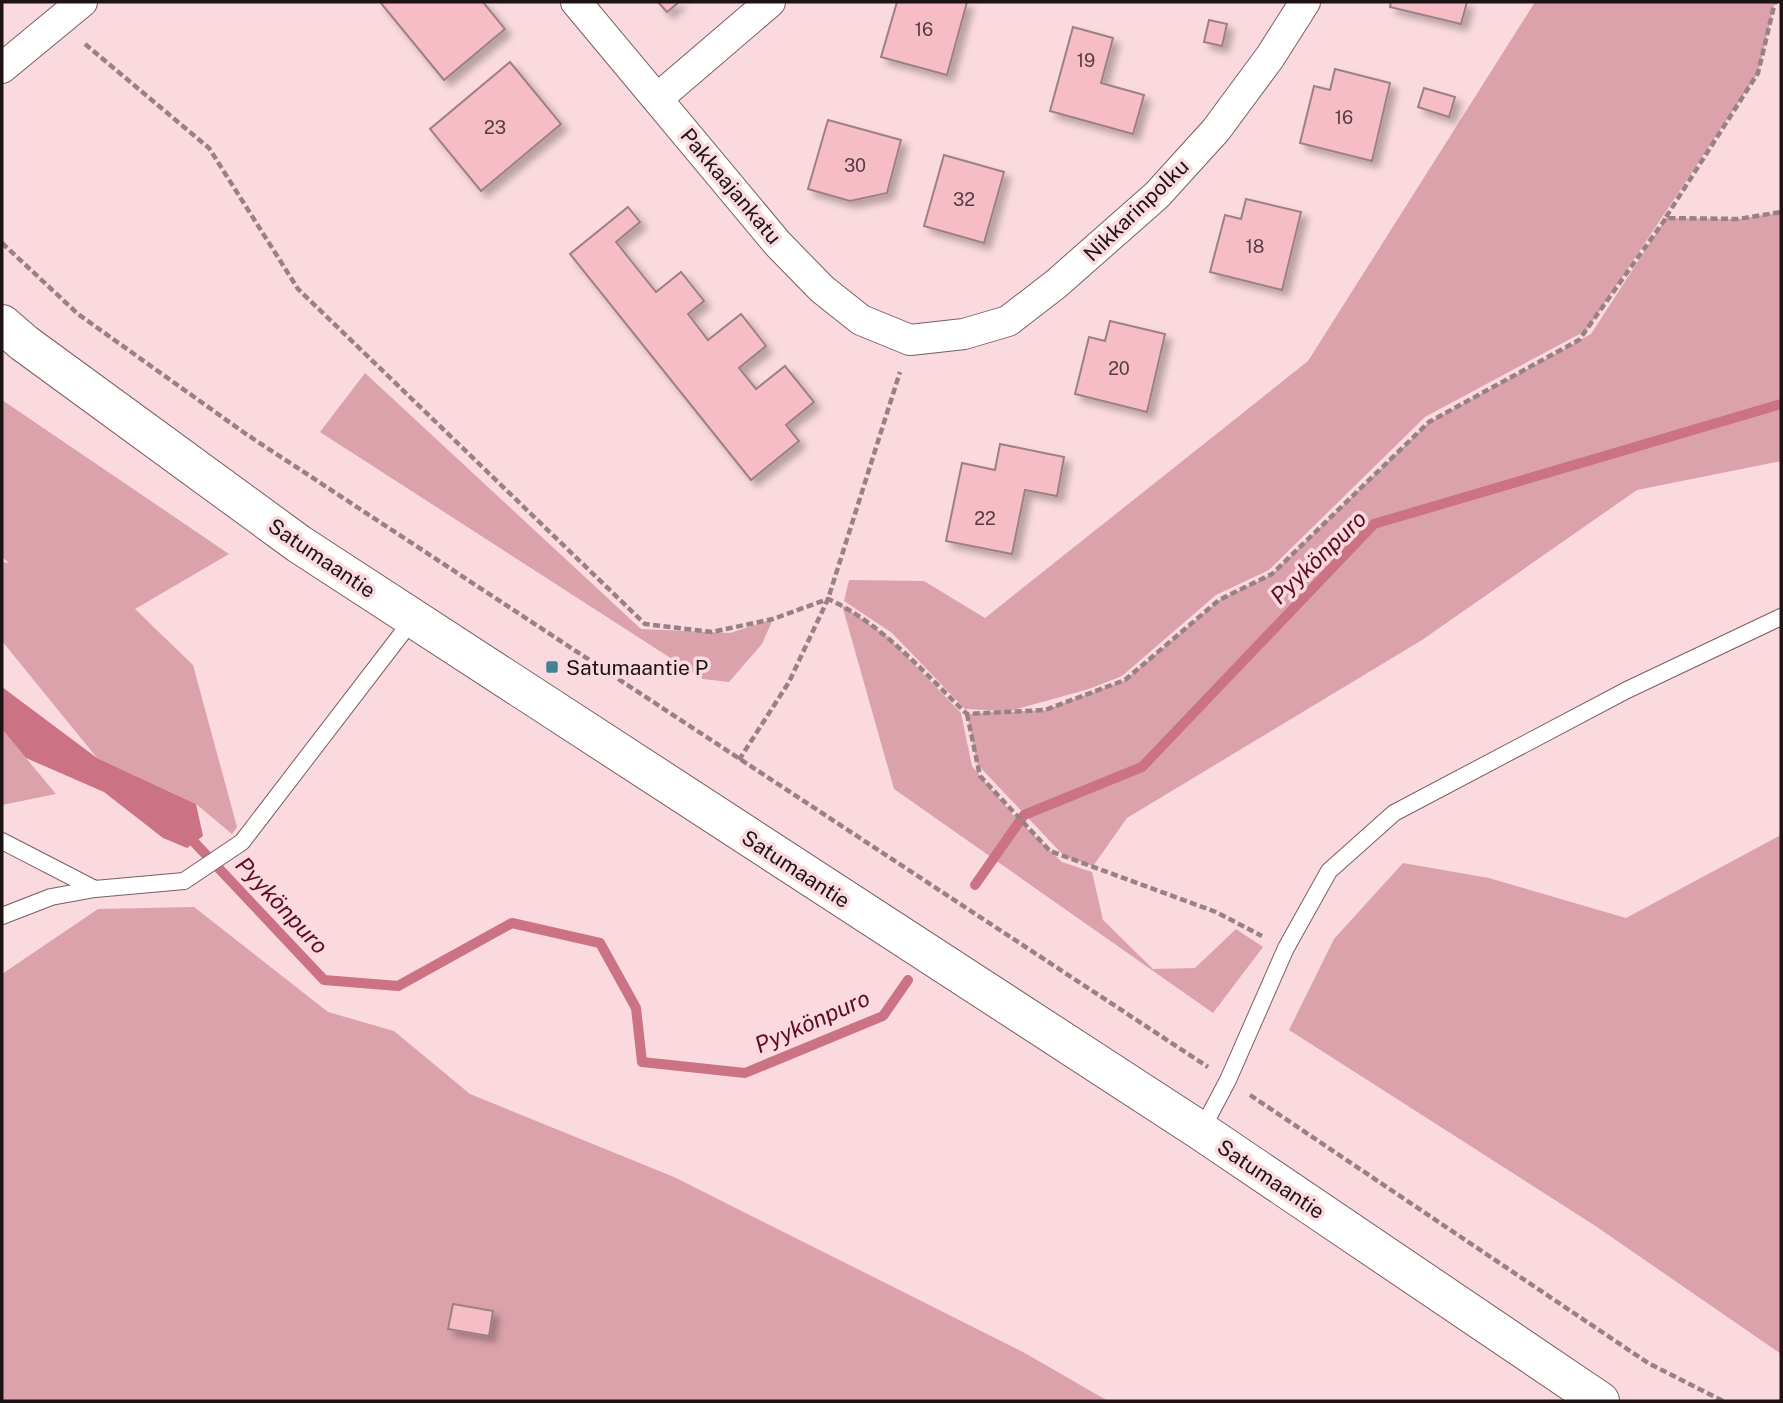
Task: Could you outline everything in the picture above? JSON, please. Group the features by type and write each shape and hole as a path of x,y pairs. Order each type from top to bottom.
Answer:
{"street":[{"path":"2,68 82,2"},
{"name":"Pakkaajankatu","path":"576,2 778,244 822,289 861,320 910,340"},
{"path":"658,98 770,2"},
{"name":"Nikkarinpolku","path":"910,340 964,334 1008,321 1056,284 1157,195 1216,130 1270,58 1305,2"},
{"name":"Satumaantie","path":"2,324 24,343 299,544 1202,1131 1600,1401"}],"lane":[{"path":"1202,1131 1228,1080 1286,948 1329,871 1394,813 1627,690 1781,617"},
{"path":"2,916 51,897 95,889 184,881 242,842 413,619"},
{"path":"2,841 95,889"}],"path":[{"path":"967,714 1045,710 1125,680 1219,600 1272,574 1429,422 1579,341 1666,218 1758,73 1775,2"},
{"path":"60,21 209,148 298,289 645,624 712,632 773,619 828,599 842,606 888,637 967,714 980,776 1050,851 1216,912 1286,948"},
{"path":"1666,218 1738,219 1781,212"},
{"path":"2,243 78,314 246,433 1228,1080 1648,1363 1723,1401"},
{"path":"739,760 789,682 828,599 910,340"}],"shaded area":[{"path":"1535,2 1775,2 1758,73 1587,330 1425,417 1269,570 1216,595 1122,676 1089,689 1006,712 1045,710 1125,680 1219,600 1272,574 1429,422 1591,334 1666,218 1738,219 1781,212 1781,461 1637,490 1422,640 1127,818 1093,866 1065,857 977,764 967,714 1003,711 965,709 892,633 844,601 849,580 924,581 985,618 1308,361"},
{"path":"365,373 641,629 730,633 773,619 762,644 729,682 703,679 320,432"},
{"path":"2,400 229,554 135,609 193,665 237,827 232,834 196,804 97,758 2,641 2,562 9,563 2,557"},
{"path":"842,605 888,637 961,713 972,766 1014,816 1062,862 1092,872 1103,920 1153,969 1195,968 1236,929 1263,947 1213,1013 894,789"},
{"path":"2,687 97,758 196,804 203,836 187,848 163,838 104,792 26,758 2,729"},
{"path":"2,729 56,794 2,805"},
{"path":"1781,835 1781,1354 1594,1225 1289,1030 1334,939 1403,863 1489,878 1626,918"},
{"path":"194,907 328,1012 394,1031 470,1094 674,1177 1023,1352 1108,1401 2,1401 2,974 98,909"}],"building":[{"path":"380,2 483,2 505,29 444,80"},
{"path":"658,2 679,2 667,12"},
{"path":"897,2 967,2 947,75 881,57"},
{"path":"1391,2 1467,2 1461,24 1390,7"},
{"path":"1209,20 1227,24 1222,46 1204,42"},
{"path":"1073,27 1113,38 1101,83 1144,95 1133,134 1050,111"},
{"path":"510,62 561,124 481,191 430,129"},
{"path":"1335,69 1390,83 1372,161 1300,143 1314,86 1330,90"},
{"path":"1424,88 1455,97 1449,117 1418,107"},
{"path":"828,120 901,140 887,193 850,201 808,189"},
{"path":"944,155 1004,172 984,243 924,226"},
{"path":"1246,199 1301,212 1282,290 1210,272 1225,215 1241,219"},
{"path":"628,207 640,222 616,242 656,292 681,272 704,301 688,314 708,340 741,314 766,346 739,368 756,389 785,366 814,402 786,425 799,441 751,480 570,254"},
{"path":"1110,321 1165,334 1147,412 1075,394 1089,337 1105,341"},
{"path":"1000,444 1064,457 1057,496 1025,490 1012,554 946,541 962,463 995,470"},
{"path":"453,1304 493,1311 489,1336 448,1329"}],"waterway":[{"name":"Pyykönpuro","path":"975,885 1024,815 1142,767 1374,524 1781,404"},
{"name":"Pyykönpuro","path":"185,835 324,980 398,986 512,923 600,943 636,1008 642,1062 745,1073 883,1016 908,980"}],"place":[{"name":"Satumaantie P","path":"552,667"}]}
